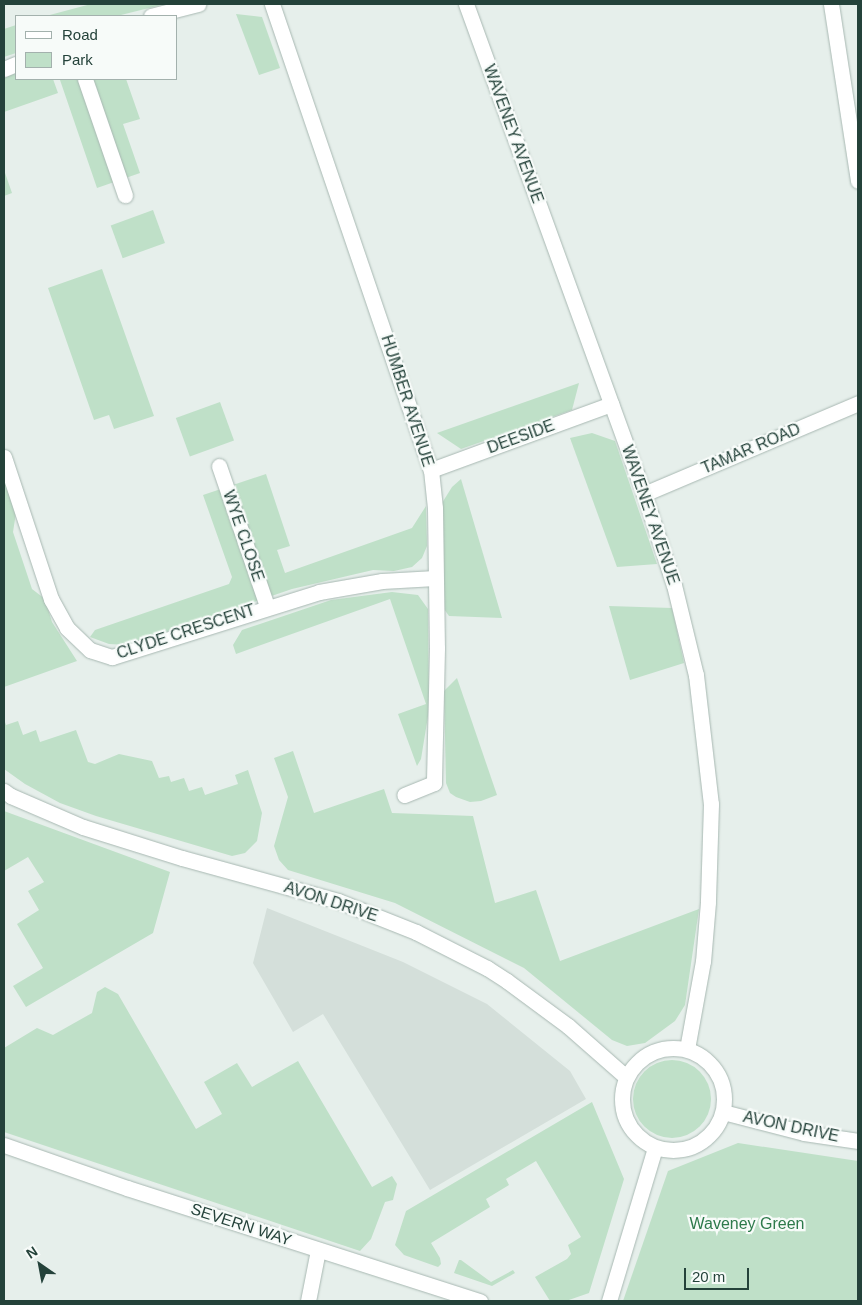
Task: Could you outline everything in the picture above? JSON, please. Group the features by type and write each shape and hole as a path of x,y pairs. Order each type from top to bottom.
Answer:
{"street":[{"path":"155,15 198,4"},
{"name":"HUMBER AVENUE","path":"272,4 431,470 435,508 437,648 434,783 404,795"},
{"name":"WAVENEY AVENUE","path":"466,4 644,494 674,585 696,675 711,804 708,902 703,961 687,1050"},
{"path":"831,4 858,181"},
{"path":"85,80 125,195"},
{"name":"TAMAR ROAD","path":"644,494 858,403"},
{"name":"DEESIDE","path":"431,470 611,404"},
{"name":"CLYDE CRESCENT","path":"4,456 51,600 67,628 90,650 112,657 268,606 318,592 382,581 435,578"},
{"name":"WYE CLOSE","path":"219,466 268,606"},
{"name":"AVON DRIVE","path":"4,791 11,796 83,827 182,858 338,902 422,935 487,968 507,981 568,1026 626,1077"},
{"path":"669,1048 687,1050 702,1056 714,1067 722,1081 725,1097 723,1112 716,1128 704,1141 689,1149 672,1151 655,1148 640,1139 629,1126 622,1111 622,1094 626,1077 637,1062 652,1052 669,1048"},
{"name":"AVON DRIVE","path":"723,1112 804,1133 858,1141"},
{"name":"SEVERN WAY","path":"4,1146 318,1250 480,1301"},
{"path":"609,1301 655,1148"},
{"path":"308,1301 318,1250"}],"shaded area":[{"path":"267,908 403,962 487,1004 570,1071 586,1099 430,1190 323,1014 293,1032 253,963"}],"green space":[{"path":"91,4 165,4 121,15 50,15"},
{"path":"236,14 262,17 280,68 259,75"},
{"path":"15,25 15,53 4,57 4,29"},
{"path":"15,73 15,80 53,80 58,93 4,112 4,78"},
{"path":"60,80 126,80 140,119 123,124 140,173 97,188"},
{"path":"4,170 12,193 4,196"},
{"path":"153,210 165,243 123,258 111,225"},
{"path":"102,269 154,416 114,429 109,415 94,420 48,288"},
{"path":"579,383 572,410 461,449 437,433"},
{"path":"220,402 234,441 190,457 176,418"},
{"path":"592,433 615,441 657,564 617,567 570,438"},
{"path":"266,474 290,546 277,550 285,573 412,528 426,506 427,546 422,558 412,567 394,571 373,570 292,589 128,645 109,644 90,637 95,630 229,584 232,577 203,495"},
{"path":"4,478 16,513 13,532 32,589 45,599 52,622 77,661 4,687"},
{"path":"461,479 502,618 449,616 444,609 442,503 452,487"},
{"path":"392,592 418,595 428,609 429,710 421,759 417,766 398,714 426,704 390,599 236,654 233,645 242,630 331,600"},
{"path":"609,606 672,608 684,663 630,680"},
{"path":"457,678 497,795 481,801 470,802 456,797 450,793 446,783 444,691"},
{"path":"4,719 6,725 18,721 23,735 36,730 40,742 76,730 88,762 95,764 119,754 152,761 159,778 169,776 171,782 184,778 189,791 202,787 205,795 238,784 235,775 248,770 262,813 257,841 245,853 232,856 96,816 60,803 25,784 4,769"},
{"path":"293,751 314,813 384,789 392,813 473,816 495,903 536,890 560,961 699,909 685,1005 675,1021 645,1043 627,1046 612,1040 524,968 395,903 288,870 279,860 274,846 288,797 274,758"},
{"path":"4,811 170,872 153,933 26,1007 13,986 43,968 17,924 39,910 28,891 44,882 28,857 4,871"},
{"path":"105,987 118,994 196,1129 222,1114 204,1082 237,1063 252,1087 298,1061 372,1187 392,1176 397,1184 393,1200 385,1202 371,1239 360,1251 4,1132 4,1048 37,1028 53,1035 92,1013 97,992"},
{"path":"672,1060 687,1063 704,1077 708,1084 711,1099 708,1114 694,1131 687,1135 672,1138 657,1135 640,1121 636,1114 633,1099 636,1084 650,1067 657,1063"},
{"path":"592,1102 624,1179 589,1293 566,1301 550,1301 535,1277 567,1259 571,1254 568,1245 581,1237 536,1161 506,1179 509,1185 486,1199 490,1207 431,1243 440,1258 441,1264 438,1267 404,1255 395,1245 406,1211"},
{"name":"Waveney Green","path":"738,1143 858,1161 858,1301 623,1301 668,1171"},
{"path":"459,1260 491,1282 513,1270 515,1273 492,1286 454,1273"}]}
